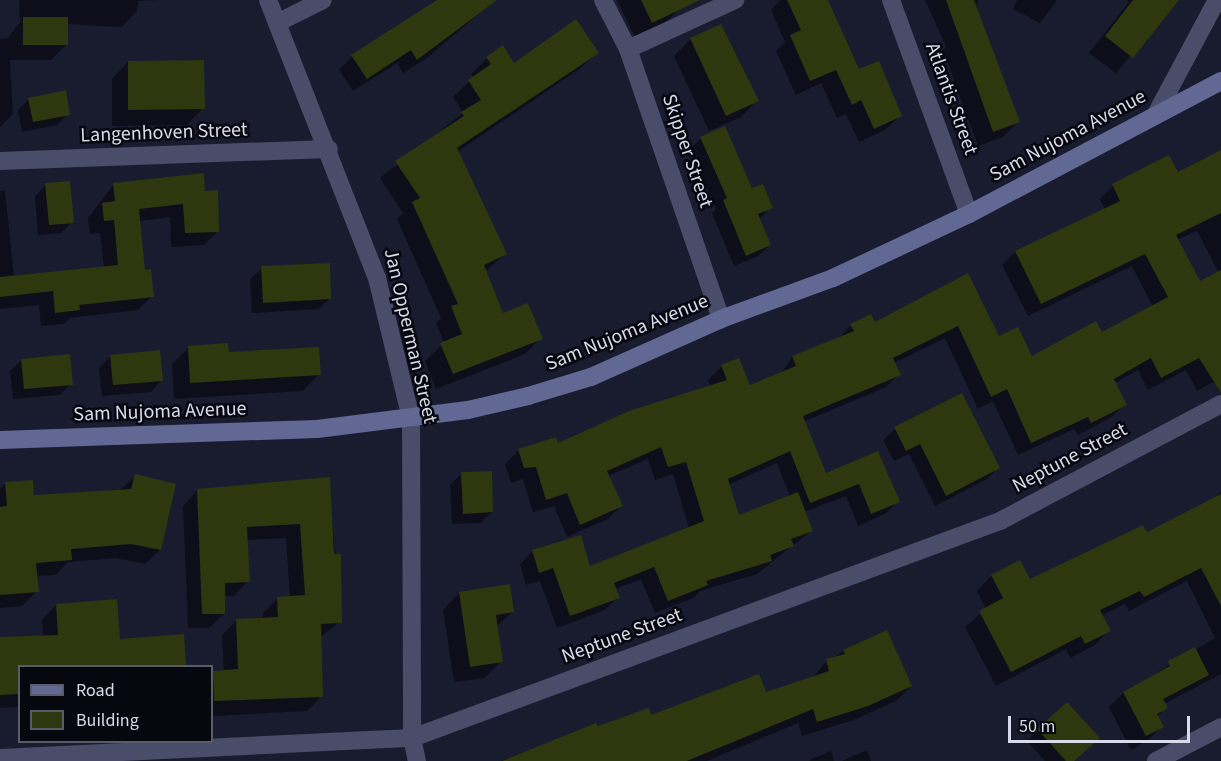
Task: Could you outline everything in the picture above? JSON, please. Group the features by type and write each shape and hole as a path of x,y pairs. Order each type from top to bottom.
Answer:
{"street":[{"name":"Jan Opperman Street","path":"268,0 329,149 376,278 411,419 412,738 417,761"},
{"path":"277,23 323,0"},
{"name":"Skipper Street","path":"603,0 628,49 721,319"},
{"path":"628,49 735,0"},
{"name":"Atlantis Street","path":"891,0 969,214"},
{"path":"1155,116 1217,0"},
{"name":"Sam Nujoma Avenue","path":"0,440 317,429 411,419 518,399 591,377 721,319 832,278 969,214 1221,81"},
{"name":"Langenhoven Street","path":"0,162 329,149"},
{"name":"Neptune Street","path":"0,758 412,738 1000,521 1221,404"},
{"path":"1156,761 1221,728"}],"building":[{"path":"437,0 497,0 417,60 411,50 367,79 351,55"},
{"path":"641,0 700,0 652,23"},
{"path":"787,0 828,0 859,69 879,61 902,116 874,129 861,100 852,105 836,70 810,81 790,35 801,30"},
{"path":"946,0 974,0 1020,122 993,132"},
{"path":"1133,0 1179,0 1133,58 1105,36"},
{"path":"23,17 68,17 68,45 23,45"},
{"path":"576,19 599,53 457,148 507,254 484,265 503,313 528,303 543,339 453,374 440,343 462,334 451,306 458,304 412,202 420,198 395,161 464,116 461,112 481,100 468,80 491,64 486,57 503,45 514,63"},
{"path":"721,24 759,101 726,116 690,38"},
{"path":"204,60 205,109 128,110 128,61"},
{"path":"66,90 70,115 33,122 28,98"},
{"path":"725,126 752,188 763,184 773,208 758,214 771,245 746,256 723,200 727,198 700,137"},
{"path":"1221,150 1221,213 1176,235 1200,281 1221,270 1221,393 1199,358 1161,378 1151,358 1114,379 1127,405 1091,423 1088,417 1031,443 1007,389 991,397 958,326 893,358 901,375 803,416 826,473 878,451 900,502 871,514 859,484 810,503 790,451 728,479 739,515 798,492 813,531 791,539 794,546 770,555 772,561 706,581 708,585 668,601 654,567 614,583 620,598 570,616 553,568 539,573 532,550 581,535 590,566 704,521 686,462 668,467 661,447 607,471 623,506 580,525 567,493 546,500 536,467 524,468 518,449 556,437 558,443 629,411 727,380 721,365 739,358 750,385 796,366 792,356 854,331 850,324 871,314 875,322 968,273 999,336 1018,327 1032,356 1096,321 1102,332 1168,297 1145,254 1041,304 1015,251 1120,201 1112,184 1169,155 1178,172"},
{"path":"204,173 205,191 218,190 219,232 185,233 183,204 139,209 145,270 151,269 154,297 79,305 80,310 55,313 53,291 0,297 0,277 118,265 114,220 104,221 102,203 115,201 113,183"},
{"path":"70,181 74,223 49,225 45,183"},
{"path":"330,263 331,299 263,303 261,266"},
{"path":"228,343 229,352 319,347 321,375 190,383 188,346"},
{"path":"160,350 163,381 113,385 110,355"},
{"path":"70,354 73,385 24,389 21,359"},
{"path":"962,393 1000,468 946,496 920,444 906,451 894,427"},
{"path":"492,471 493,512 463,514 461,472"},
{"path":"135,474 176,484 161,550 131,544 71,549 72,560 36,563 39,592 0,595 0,507 7,506 5,482 33,480 34,495 131,489"},
{"path":"330,477 334,554 341,554 342,623 321,624 323,697 214,701 213,671 238,669 236,619 278,617 277,597 305,595 300,524 247,527 250,582 225,583 225,614 202,614 197,489"},
{"path":"1221,494 1221,606 1201,568 1144,597 1140,591 1100,610 1111,631 1085,644 1081,636 1011,672 979,611 1003,598 991,575 1020,560 1030,579 1143,525 1147,532"},
{"path":"510,584 514,612 496,615 503,662 470,667 459,592"},
{"path":"117,599 120,639 184,634 186,665 18,665 18,694 0,695 0,637 58,635 56,604"},
{"path":"887,630 912,686 868,706 817,722 813,709 687,761 502,761 596,723 598,726 649,708 651,715 759,674 766,692 829,671 826,659 845,654 843,650"},
{"path":"1195,647 1209,675 1163,699 1168,708 1157,714 1164,727 1146,736 1123,692 1170,666 1168,661"},
{"path":"1067,702 1100,738 1074,761 1066,761 1037,729"}]}
